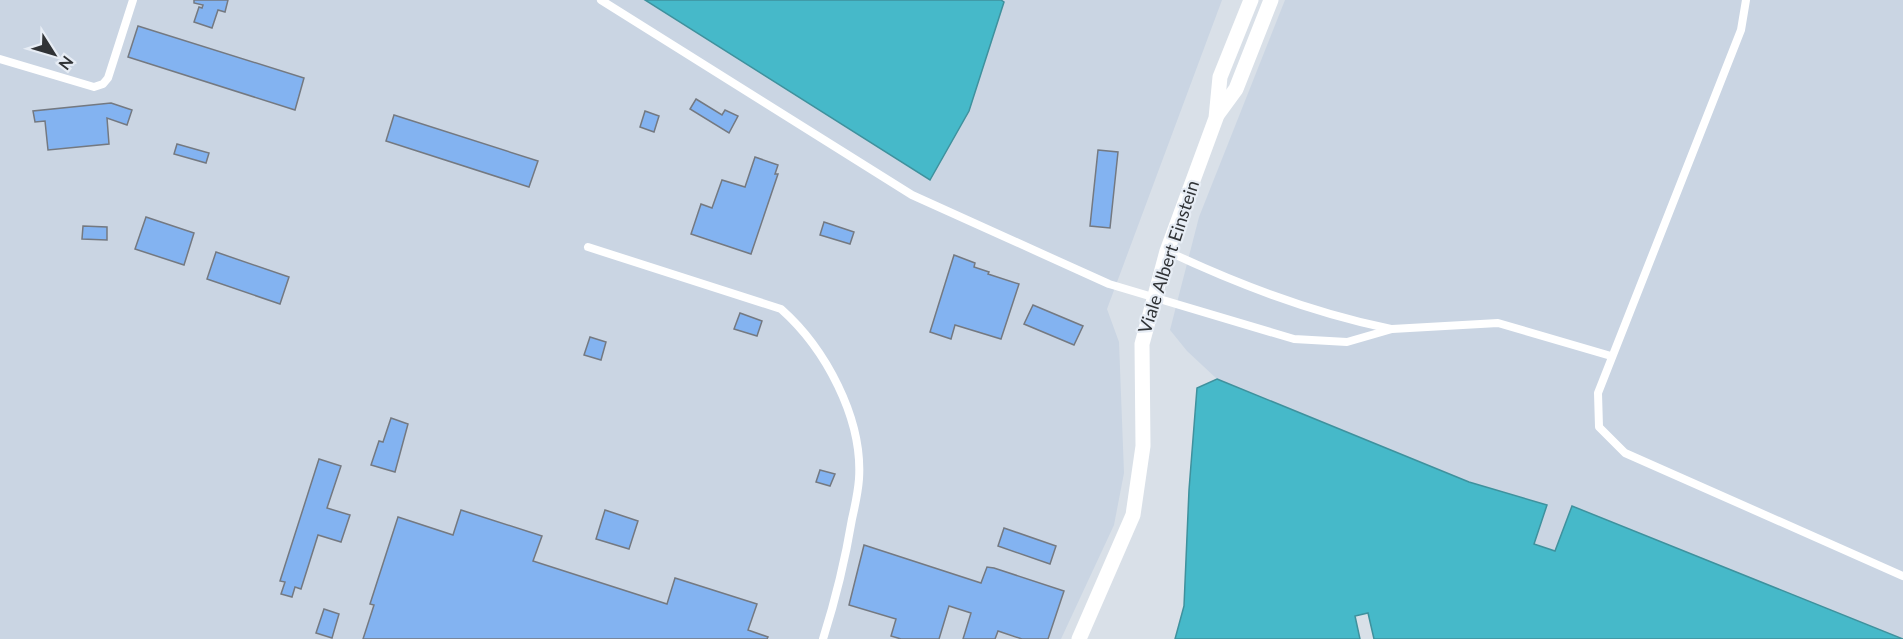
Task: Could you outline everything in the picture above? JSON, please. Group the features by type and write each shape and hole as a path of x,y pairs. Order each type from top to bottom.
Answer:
{"street":[{"name":"Viale Albert Einstein","path":"1216,118 1220,77 1251,0"},
{"name":"Viale Albert Einstein","path":"1079,639 1135,506 1143,446 1142,344 1153,296 1167,251 1216,118 1236,88 1271,0"}],"lane":[{"path":"0,59 94,87 103,84 108,78 133,0"},
{"path":"601,0 912,195 1109,284 1153,296 1222,320 1294,339 1347,342 1392,329 1498,323 1611,356"},
{"path":"1746,0 1741,30 1598,393 1599,427 1625,453 1903,576"},
{"path":"588,247 781,309 797,323 820,354 845,402 856,443 859,478 842,581 823,639"},
{"path":"1167,251 1236,284 1348,320 1392,329"}],"shaded area":[{"path":"0,0 1222,0 1107,309 1119,342 1124,473 1114,525 1061,639 0,639"},
{"path":"1285,0 1903,0 1903,639 1572,506 1555,551 1534,543 1547,505 1469,482 1217,379 1187,351 1170,330 1199,217"}],"water":[{"path":"645,0 1001,0 1004,2 969,111 930,180"},
{"path":"1217,379 1469,482 1547,505 1534,544 1555,551 1572,506 1903,639 1374,639 1368,613 1355,616 1360,639 1175,639 1184,606 1189,490 1197,388"}],"building":[{"path":"194,0 228,0 225,12 218,10 212,28 194,22 199,7 202,8 203,5 194,3"},
{"path":"138,26 304,78 295,110 128,57"},
{"path":"696,99 722,115 725,110 738,116 729,133 690,109"},
{"path":"111,103 132,110 127,125 107,118 109,144 48,150 45,121 35,122 33,111"},
{"path":"645,111 659,116 654,132 640,127"},
{"path":"394,115 538,161 529,187 386,141"},
{"path":"177,144 209,153 206,163 174,154"},
{"path":"1098,150 1118,152 1110,228 1090,226"},
{"path":"755,157 778,165 775,174 778,174 751,254 691,234 701,204 712,208 722,180 745,187"},
{"path":"146,217 194,233 184,265 135,249"},
{"path":"824,222 854,232 850,244 820,235"},
{"path":"83,226 107,227 107,240 82,239"},
{"path":"216,252 289,277 280,304 207,279"},
{"path":"954,255 975,263 974,267 989,272 988,274 1019,284 1001,339 955,325 951,339 930,332"},
{"path":"1033,305 1083,326 1074,345 1024,324"},
{"path":"740,313 762,321 757,336 734,329"},
{"path":"590,337 606,342 601,360 584,355"},
{"path":"391,418 408,424 395,472 371,465 379,441 383,442"},
{"path":"319,459 341,466 327,508 350,515 341,542 318,535 301,589 295,587 292,597 281,594 285,582 280,581"},
{"path":"820,470 835,474 830,486 816,482"},
{"path":"461,510 542,536 533,561 667,604 675,578 757,604 748,630 768,637 767,639 363,639 374,605 370,604 398,517 453,535"},
{"path":"605,510 638,521 629,549 596,539"},
{"path":"1004,528 1056,546 1050,564 998,546"},
{"path":"864,545 981,583 987,567 1064,591 1048,639 1022,639 998,631 995,639 963,639 971,613 949,606 939,639 901,639 891,636 896,619 849,605"},
{"path":"324,609 339,614 332,638 316,633"}]}
